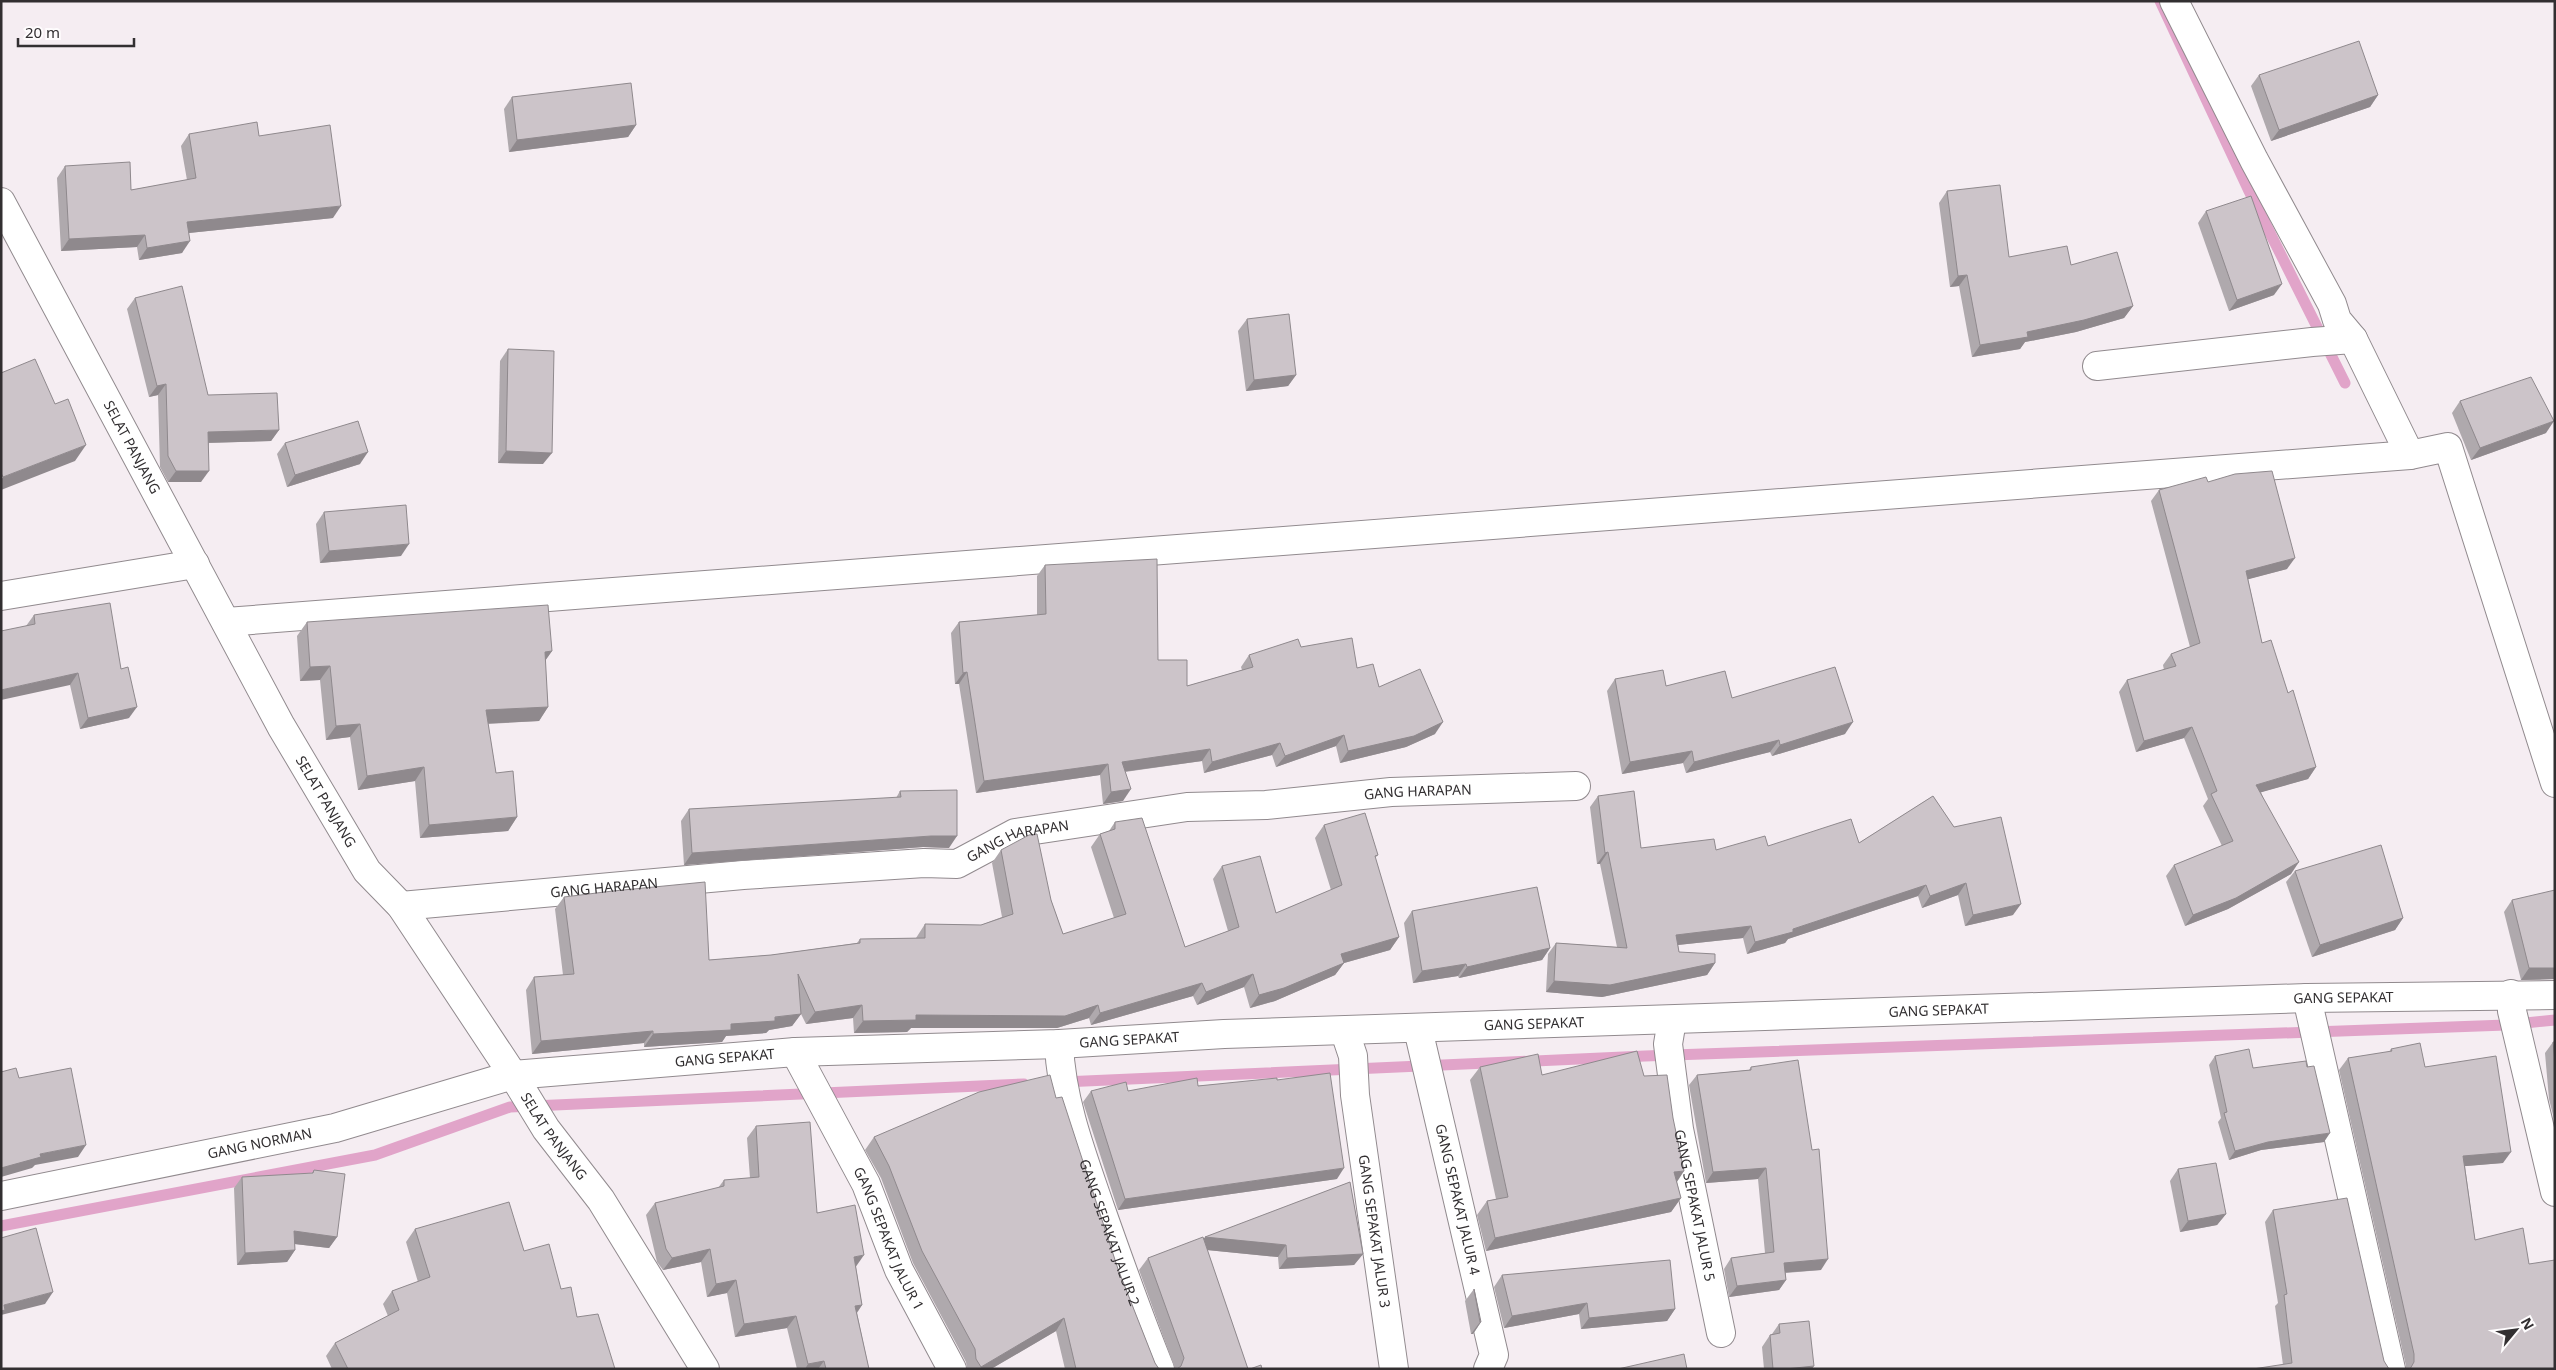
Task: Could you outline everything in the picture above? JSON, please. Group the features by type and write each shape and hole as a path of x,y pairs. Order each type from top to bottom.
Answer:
{"street":[{"path":"2174,1 2254,160 2332,304 2337,320 2353,339 2410,455"},
{"name":"SELAT PANJANG","path":"1,202 281,726 367,871 401,906 516,1080 546,1129 601,1200 705,1369"},
{"path":"2097,366 2353,339"},
{"path":"226,622 760,580 2014,489 2410,455 2448,447 2555,784"},
{"path":"1,596 195,564"},
{"name":"GANG HARAPAN","path":"401,906 743,875 924,863 957,864 1016,833 1186,807 1266,805 1390,792 1576,786"},
{"name":"GANG SEPAKAT","path":"516,1080 795,1052 1060,1054 1224,1034 1349,1044 1420,1038 1670,1032 2309,1007 2513,1012 2555,995"},
{"path":"2309,1007 2323,1062 2391,1369"},
{"path":"2513,1012 2555,1192"},
{"name":"GANG SEPAKAT JALUR 5","path":"1670,1032 1679,1129 1721,1333"},
{"name":"GANG SEPAKAT JALUR 4","path":"1420,1038 1494,1355 1488,1369"},
{"name":"GANG SEPAKAT JALUR 3","path":"1349,1044 1394,1369"},
{"name":"GANG SEPAKAT JALUR 1","path":"795,1052 866,1184 899,1270 952,1369"},
{"name":"GANG SEPAKAT JALUR 2","path":"1060,1054 1066,1095 1084,1160 1134,1305 1160,1369"},
{"name":"GANG NORMAN","path":"1,1196 335,1128 516,1080"}],"building":[{"path":"2359,41 2378,95 2279,130 2259,75"},
{"path":"631,83 636,125 517,140 512,97"},
{"path":"257,122 259,136 330,125 341,206 187,222 190,241 147,248 145,235 69,239 65,166 130,162 131,190 196,178 189,134"},
{"path":"2000,185 2009,257 2067,246 2071,265 2117,252 2133,306 2084,320 2027,332 2028,337 1980,345 1967,275 1958,276 1947,191"},
{"path":"2251,196 2282,284 2237,300 2206,211"},
{"path":"182,286 208,395 277,393 279,430 208,432 209,471 176,471 168,456 166,384 157,386 135,298"},
{"path":"1289,314 1296,375 1254,380 1247,319"},
{"path":"508,349 554,351 552,453 506,451"},
{"path":"35,359 55,404 68,399 86,445 3,477 1,473 1,373"},
{"path":"2531,377 2554,421 2480,448 2460,401"},
{"path":"358,421 368,452 295,475 285,443"},
{"path":"2272,471 2295,558 2246,571 2262,643 2271,640 2288,693 2293,690 2316,767 2256,785 2299,862 2236,898 2193,915 2174,865 2233,841 2211,794 2217,791 2192,727 2144,741 2127,680 2176,666 2171,654 2200,643 2159,490 2206,477 2208,482 2235,474"},
{"path":"406,505 409,544 329,551 324,512"},
{"path":"1157,559 1158,660 1187,660 1187,686 1253,667 1249,655 1298,639 1301,647 1352,638 1357,668 1373,664 1379,687 1420,669 1443,722 1414,736 1348,751 1344,735 1285,756 1280,743 1212,762 1210,749 1122,762 1131,789 1111,792 1108,764 984,781 967,672 963,673 959,622 1046,614 1045,565"},
{"path":"110,603 121,669 128,667 137,707 88,718 78,673 1,690 1,631 35,624 34,615"},
{"path":"548,605 552,651 545,652 548,707 486,710 496,773 513,771 517,817 429,825 424,767 367,776 360,724 336,726 330,666 310,667 307,622"},
{"path":"1835,667 1853,722 1780,745 1779,740 1694,762 1692,751 1630,762 1615,679 1663,670 1666,686 1725,671 1732,698"},
{"path":"957,790 957,836 931,836 692,853 689,809 901,797 900,791"},
{"path":"1634,791 1641,848 1714,839 1716,850 1765,836 1768,846 1851,819 1859,843 1933,796 1954,827 2001,817 2021,904 1973,915 1966,883 1930,896 1926,885 1793,929 1793,932 1755,942 1751,926 1676,935 1679,952 1715,954 1715,963 1610,985 1554,981 1556,943 1627,948 1608,852 1605,853 1598,796"},
{"path":"1365,813 1378,855 1375,856 1399,937 1341,954 1344,963 1284,988 1259,995 1253,974 1206,992 1202,983 1100,1013 1098,1005 1065,1016 916,1015 916,1020 863,1021 862,1005 815,1012 798,974 801,1014 775,1017 775,1021 731,1024 731,1030 653,1034 653,1031 541,1041 534,977 574,974 564,897 705,882 709,960 771,955 860,943 860,939 925,938 925,924 981,925 1013,914 1001,850 1029,835 1037,834 1051,900 1063,934 1126,914 1100,834 1115,829 1115,822 1142,818 1185,947 1239,927 1222,866 1260,856 1276,913 1342,885 1324,825"},
{"path":"2381,845 2403,918 2320,945 2295,871"},
{"path":"1537,887 1550,948 1467,967 1466,964 1422,971 1412,911"},
{"path":"2555,890 2555,968 2529,968 2512,900"},
{"path":"2553,1042 2555,1042 2555,1062"},
{"path":"2420,1043 2425,1067 2496,1056 2511,1152 2463,1156 2475,1240 2523,1228 2529,1264 2555,1260 2555,1369 2410,1369 2414,1362 2414,1354 2348,1058 2392,1051 2391,1049"},
{"path":"2249,1049 2253,1068 2306,1061 2307,1067 2314,1066 2330,1133 2268,1142 2235,1151 2224,1113 2227,1112 2215,1056"},
{"path":"1637,1051 1644,1076 1667,1075 1673,1118 1684,1171 1674,1172 1681,1198 1495,1238 1487,1201 1508,1197 1480,1067 1538,1054 1542,1075"},
{"path":"1798,1060 1812,1150 1819,1149 1828,1259 1784,1263 1786,1280 1737,1286 1731,1258 1774,1252 1766,1168 1713,1172 1697,1075 1751,1070 1751,1067"},
{"path":"16,1068 19,1078 71,1068 86,1145 40,1154 41,1157 1,1168 1,1072"},
{"path":"1330,1073 1344,1168 1125,1199 1091,1091 1126,1082 1128,1091 1197,1078 1198,1086 1277,1078 1277,1080"},
{"path":"1050,1075 1056,1098 1062,1097 1118,1269 1159,1369 1076,1369 1064,1318 981,1367 976,1359 975,1349 922,1251 889,1166 874,1137 979,1092"},
{"path":"810,1122 817,1213 855,1205 864,1255 854,1257 862,1305 855,1306 869,1369 826,1369 824,1361 808,1364 796,1316 744,1324 736,1280 716,1284 710,1249 672,1258 666,1249 655,1203 724,1186 724,1180 759,1177 756,1126"},
{"path":"2216,1163 2226,1214 2188,1221 2178,1169"},
{"path":"314,1170 345,1174 337,1237 294,1231 295,1250 245,1253 242,1177 313,1173"},
{"path":"1350,1182 1363,1254 1287,1258 1286,1245 1205,1237"},
{"path":"2347,1198 2384,1361 2389,1369 2253,1369 2292,1363 2284,1295 2287,1294 2273,1210"},
{"path":"509,1202 524,1251 549,1244 561,1289 571,1287 577,1317 598,1314 615,1369 348,1369 335,1343 399,1310 392,1291 430,1277 415,1229"},
{"path":"36,1228 53,1292 4,1305 5,1310 1,1311 1,1238"},
{"path":"1203,1237 1248,1369 1177,1369 1181,1366 1184,1358 1148,1258"},
{"path":"1670,1260 1675,1309 1589,1318 1587,1303 1512,1316 1502,1275"},
{"path":"1474,1289 1481,1322 1480,1322"},
{"path":"1809,1321 1814,1366 1773,1369 1770,1335 1780,1333 1779,1324"},
{"path":"1684,1354 1687,1369 1618,1369"},
{"path":"1261,1365 1262,1369 1250,1369"}],"waterway":[{"path":"2160,1 2248,189 2345,383"},
{"path":"1063,1082 1645,1056 2506,1025 2555,1020"},
{"path":"1,1226 375,1155 510,1107 1024,1084"}]}
